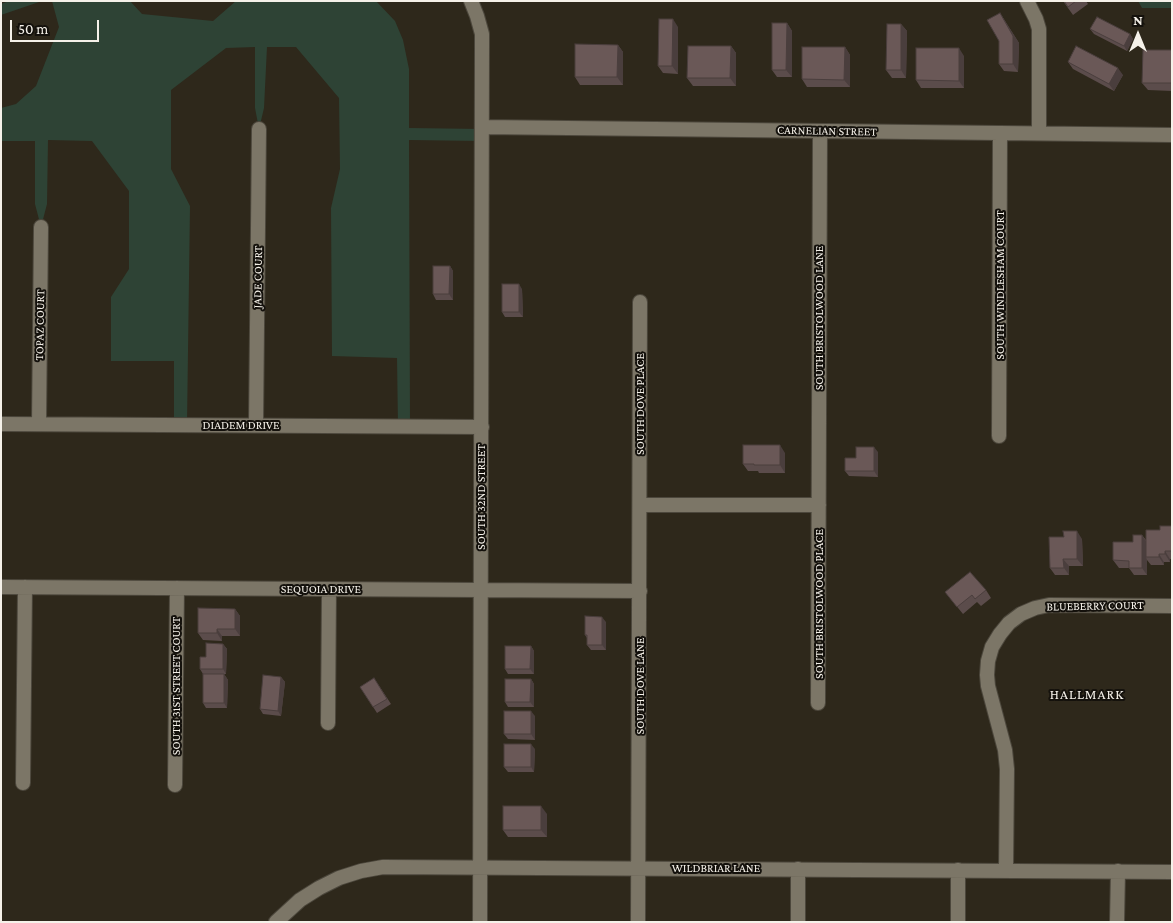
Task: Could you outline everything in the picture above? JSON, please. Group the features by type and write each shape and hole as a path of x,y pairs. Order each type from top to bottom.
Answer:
{"street":[{"name":"SOUTH 32ND STREET","path":"471,1 482,34 480,922"},
{"path":"1027,1 1036,18 1039,29 1039,133"},
{"name":"CARNELIAN STREET","path":"482,127 1172,135"},
{"name":"JADE COURT","path":"256,425 259,130"},
{"name":"SOUTH BRISTOLWOOD LANE","path":"819,505 820,131"},
{"name":"SOUTH WINDLESHAM COURT","path":"999,436 1000,133"},
{"name":"TOPAZ COURT","path":"39,424 41,227"},
{"name":"SOUTH DOVE PLACE","path":"640,302 640,505"},
{"name":"DIADEM DRIVE","path":"1,424 482,427"},
{"path":"640,505 819,505"},
{"name":"SOUTH DOVE LANE","path":"638,922 640,505"},
{"name":"SOUTH BRISTOLWOOD PLACE","path":"818,703 819,505"},
{"name":"SEQUOIA DRIVE","path":"1,587 640,591"},
{"path":"23,783 24,587"},
{"name":"SOUTH 31ST STREET COURT","path":"175,784 177,588"},
{"path":"328,722 329,589"},
{"name":"BLUEBERRY COURT","path":"1006,870 1007,769 1005,750 988,686 987,675 992,647 1000,634 1009,623 1021,614 1049,605 1172,606"},
{"name":"WILDBRIAR LANE","path":"276,922 300,900 319,888 339,878 383,867 1172,872"},
{"path":"798,869 798,922"},
{"path":"958,870 958,922"},
{"path":"1117,922 1118,871"}],"green space":[{"path":"9,1 42,1 1,15 1,4"},
{"path":"52,1 130,1 142,14 213,21 236,1 376,1 395,21 403,40 409,69 409,128 482,129 482,141 409,140 410,426 398,426 397,358 332,356 331,208 340,169 339,98 296,47 267,47 264,108 259,129 255,108 255,47 226,48 171,90 171,169 190,206 187,424 174,424 174,361 111,361 111,297 129,269 129,191 92,141 48,140 47,204 41,227 35,204 35,141 1,141 1,108 16,104 36,86 59,27"},
{"path":"1138,1 1172,1 1172,8 1142,8"}],"building":[{"path":"1064,1 1076,1 1068,7"},
{"path":"1000,13 1013,36 1013,64 999,64 999,41 987,20"},
{"path":"1097,17 1130,34 1124,46 1090,29"},
{"path":"659,19 673,19 672,66 658,66"},
{"path":"772,23 787,23 786,70 772,70"},
{"path":"887,24 901,24 901,70 886,70"},
{"path":"575,44 618,45 617,77 575,77"},
{"path":"688,46 731,46 730,78 687,78"},
{"path":"1076,46 1118,68 1109,84 1068,62"},
{"path":"802,47 845,47 844,80 802,79"},
{"path":"916,48 959,48 959,81 916,80"},
{"path":"1143,50 1172,50 1172,83 1142,83"},
{"path":"433,266 450,266 449,294 433,294"},
{"path":"502,284 519,284 519,312 502,312"},
{"path":"743,445 780,445 780,465 743,464"},
{"path":"856,447 874,447 874,471 845,471 845,458 856,458"},
{"path":"1160,526 1172,526 1172,551 1165,551 1165,554 1159,554 1159,557 1146,557 1146,530 1160,530"},
{"path":"1063,531 1077,531 1077,559 1063,559 1064,568 1050,568 1049,537 1064,537"},
{"path":"1133,535 1142,535 1142,568 1129,568 1129,561 1113,560 1113,542 1133,542"},
{"path":"970,572 986,590 975,599 972,595 957,607 945,592"},
{"path":"198,608 235,609 235,629 217,629 217,633 198,633"},
{"path":"585,616 602,617 602,645 587,645"},
{"path":"206,643 223,644 223,669 200,669 200,657 206,657"},
{"path":"505,646 531,646 530,669 505,669"},
{"path":"203,674 224,674 224,703 203,703"},
{"path":"263,675 281,677 278,711 260,709"},
{"path":"374,678 387,699 373,707 360,687"},
{"path":"505,679 531,679 530,702 505,702"},
{"path":"504,711 531,711 531,734 504,734"},
{"path":"504,744 531,744 531,767 504,767"},
{"path":"503,806 541,806 541,830 503,830"}],"district":[{"name":"HALLMARK","path":"1087,695"}]}
